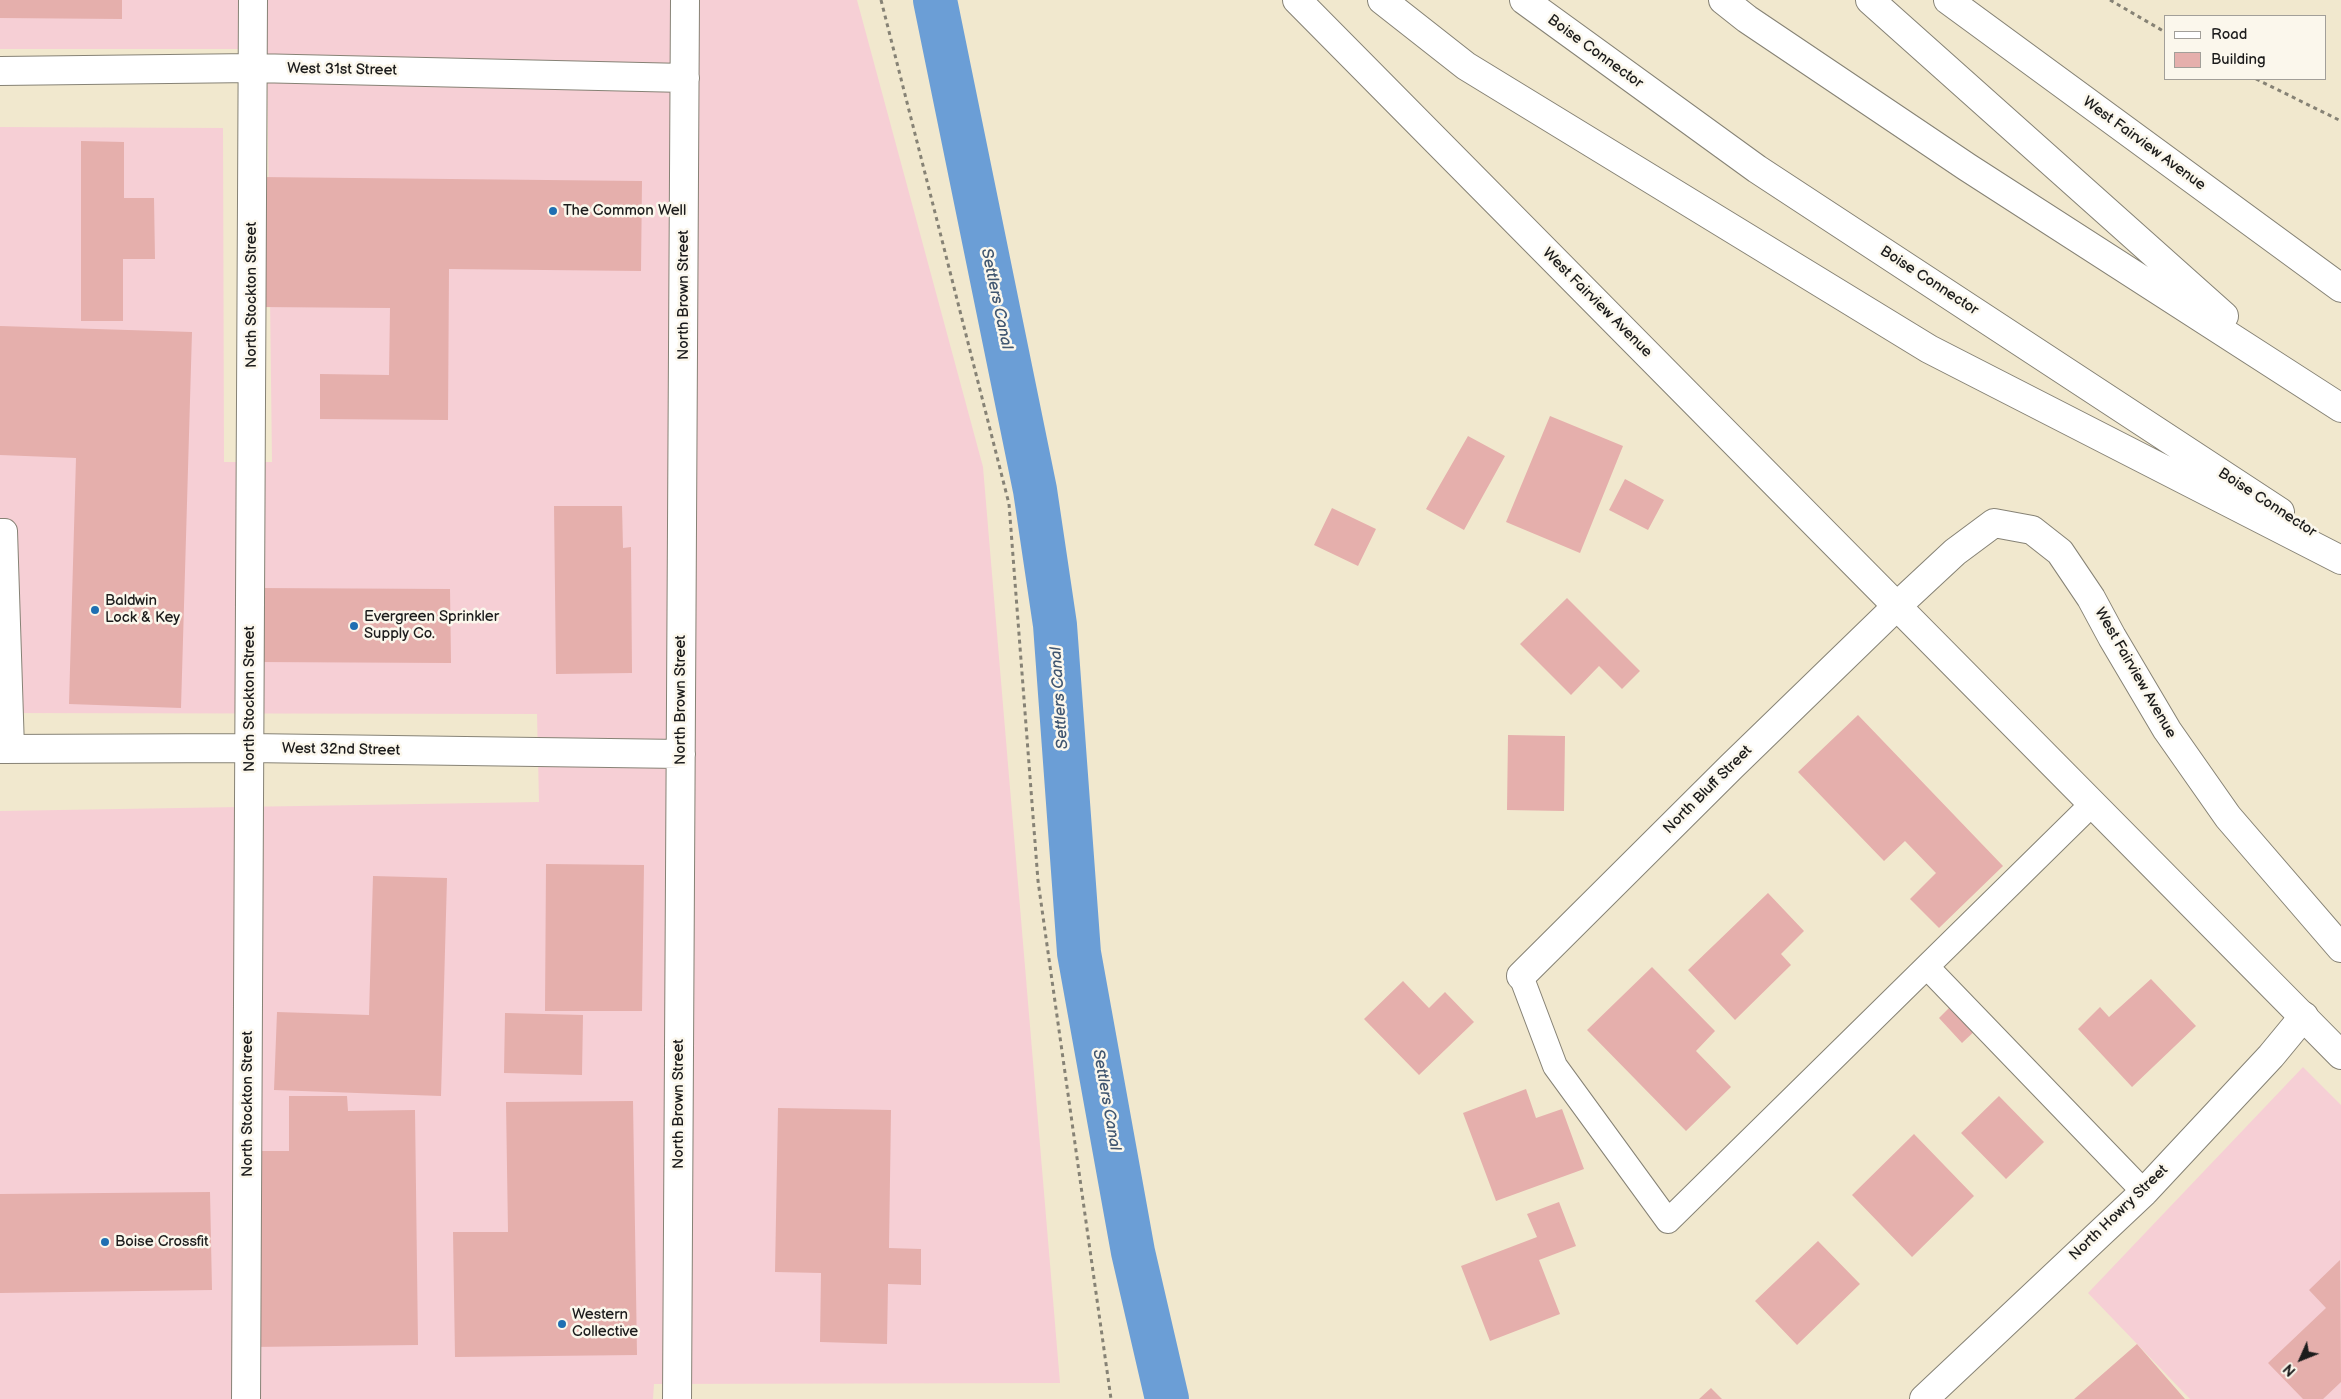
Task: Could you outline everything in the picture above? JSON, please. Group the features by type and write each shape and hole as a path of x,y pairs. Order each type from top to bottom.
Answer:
{"main road":[{"name":"North Stockton Street","path":"246,1399 253,0"},
{"name":"North Brown Street","path":"677,1399 685,0"},
{"name":"West Fairview Avenue","path":"1297,0 1897,606 2091,805 2304,1016 2341,1056"},
{"path":"1382,0 1466,66 1929,349 2341,560"},
{"name":"Boise Connector","path":"1524,0 1757,169 2341,552"},
{"path":"1723,0 1747,19 1966,167 2341,408"},
{"path":"1870,0 2286,371"},
{"name":"West Fairview Avenue","path":"1948,0 2341,288"},
{"name":"West 31st Street","path":"0,71 253,68 685,78"},
{"name":"West Fairview Avenue","path":"1897,606 1954,552 1994,523 2032,530 2060,552 2091,598 2167,730 2228,817 2341,948"},
{"name":"North Bluff Street","path":"1521,976 1731,767 1897,606"},
{"name":"West 32nd Street","path":"6,749 249,748 681,754"},
{"path":"2304,1016 2341,1046"},
{"name":"North Howry Street","path":"1924,1399 2144,1192 2271,1056 2304,1016"}],"lane":[{"path":"0,531 5,531 6,749"},
{"path":"1521,976 1555,1066 1668,1221 2091,805"},
{"path":"1927,967 2144,1192"}],"path":[{"path":"881,0 1009,504 1038,881 1111,1399"},
{"path":"2110,0 2164,31"},
{"path":"2258,80 2341,121"}],"shaded area":[{"path":"0,0 857,0 983,467 1060,1383 654,1384 653,1399 0,1399 0,811 539,802 537,714 0,713 0,127 223,128 224,462 272,462 267,49 0,49"},
{"path":"2303,1067 2341,1105 2341,1399 2190,1399 2088,1293"}],"building":[{"path":"0,0 122,0 122,19 0,18"},
{"path":"81,141 124,142 124,198 154,198 155,259 123,259 123,321 81,321"},
{"path":"259,177 642,181 641,271 449,269 448,420 320,419 320,374 389,375 390,308 258,307"},
{"path":"0,326 192,332 181,708 69,704 76,458 0,455"},
{"path":"1550,416 1623,446 1580,553 1506,522"},
{"path":"1468,436 1505,456 1464,530 1426,509"},
{"path":"1625,479 1664,500 1648,530 1609,510"},
{"path":"554,506 622,506 623,548 631,547 632,673 556,674"},
{"path":"1332,508 1376,529 1358,566 1314,545"},
{"name":"Evergreen Sprinkler Supply Co.","path":"258,588 450,589 451,663 257,662"},
{"path":"1567,598 1640,671 1622,689 1599,666 1571,695 1520,644"},
{"path":"1858,715 2003,866 1939,928 1910,899 1936,873 1905,841 1884,861 1798,772"},
{"path":"1508,735 1565,736 1564,811 1507,810"},
{"path":"546,864 644,865 642,1011 545,1011"},
{"path":"373,876 447,878 441,1096 274,1090 277,1012 369,1015"},
{"path":"1768,893 1804,931 1781,954 1791,965 1735,1020 1688,970"},
{"path":"1652,967 1715,1031 1696,1051 1731,1087 1686,1131 1587,1030"},
{"path":"2151,979 2196,1026 2132,1087 2078,1029 2100,1007 2109,1017"},
{"path":"1403,981 1429,1008 1445,992 1474,1022 1419,1075 1364,1019"},
{"path":"1956,1001 1980,1026 1962,1043 1939,1018"},
{"path":"505,1013 583,1015 582,1075 504,1073"},
{"path":"1526,1089 1536,1118 1562,1109 1584,1169 1496,1201 1463,1113"},
{"path":"289,1096 347,1096 348,1111 415,1110 418,1345 251,1347 248,1151 289,1151"},
{"path":"1999,1096 2044,1142 2006,1179 1961,1133"},
{"path":"633,1101 637,1355 455,1357 453,1232 508,1232 506,1102"},
{"path":"778,1108 891,1110 889,1248 921,1249 921,1285 888,1284 887,1344 820,1342 821,1273 775,1272"},
{"path":"1914,1134 1974,1196 1912,1257 1852,1195"},
{"name":"Boise Crossfit","path":"210,1192 212,1290 0,1293 0,1194"},
{"path":"1559,1202 1576,1246 1539,1260 1560,1314 1490,1341 1461,1266 1537,1237 1527,1214"},
{"path":"1818,1241 1860,1284 1797,1345 1755,1301"},
{"path":"2340,1260 2341,1382 2323,1399 2303,1399 2268,1363 2326,1308 2309,1290"},
{"path":"2137,1344 2185,1399 2074,1399"},
{"path":"1711,1388 1722,1399 1699,1399"}],"waterway":[{"name":"Settlers Canal","path":"935,0 1035,490 1055,625 1079,953 1133,1252 1167,1399"}],"place":[{"name":"The Common Well","path":"553,211"},
{"name":"Baldwin Lock & Key","path":"95,610"},
{"name":"Evergreen Sprinkler Supply Co.","path":"354,626"},
{"name":"Boise Crossfit","path":"105,1242"},
{"name":"Western Collective","path":"562,1324"}]}
